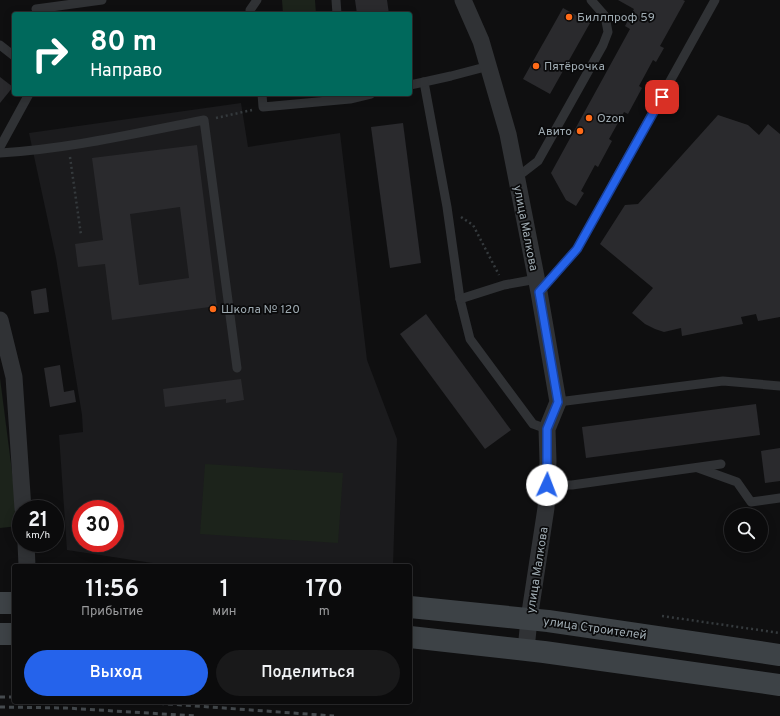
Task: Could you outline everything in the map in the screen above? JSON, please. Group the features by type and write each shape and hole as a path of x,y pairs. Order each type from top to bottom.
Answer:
{"main road":[{"path":"0,603 12,603"},
{"name":"улица Строителей","path":"412,606 529,619 780,655"},
{"path":"0,634 12,634"},
{"path":"412,638 526,650 780,685"}],"street":[{"name":"улица Малкова","path":"463,0 481,40 508,134 538,286 558,402 547,429 546,508 529,619 526,650"},
{"path":"0,320 14,377 22,500"},
{"path":"26,552 27,564"}],"lane":[{"path":"36,9 102,0"},
{"path":"249,0 250,12"},
{"path":"250,12 257,0"},
{"path":"336,0 337,12"},
{"path":"516,178 538,161 604,45 608,32 605,16 591,0"},
{"path":"460,299 504,285 538,286 577,249 715,0"},
{"path":"0,45 12,54"},
{"path":"412,85 488,66"},
{"path":"424,82 447,207 460,299 470,339 533,424 547,429"},
{"path":"0,147 28,96"},
{"path":"262,96 263,106 350,99 363,96"},
{"path":"0,153 32,151 68,146 204,120 237,368"},
{"path":"558,402 723,381 780,386"},
{"path":"547,485 572,485 721,464"},
{"path":"697,468 737,482 751,502 780,498"}],"path":[{"path":"204,120 242,112"},
{"path":"68,146 81,235"},
{"path":"447,207 473,225 504,285"},
{"path":"662,616 780,633"}],"shaded area":[{"path":"282,0 315,0 316,12 283,12"},
{"name":"Школа № 120","path":"241,103 248,147 340,133 367,360 397,439 393,564 159,564 80,552 124,552 124,500 72,500 72,551 67,550 59,435 83,432 82,415 56,258 29,133"},
{"path":"0,378 16,500 12,500 12,527 0,528"},
{"path":"205,464 343,473 338,543 200,534"}],"building":[{"path":"355,0 387,0 389,12 357,12"},
{"path":"618,0 685,1 660,46 664,48 656,62 653,60 639,86 642,88 628,114 624,112 609,139 612,141 598,167 595,165 581,191 584,193 576,206 566,200 551,173 630,29 625,26 634,9"},
{"path":"563,8 590,23 550,94 523,79"},
{"path":"0,77 12,86 12,88 0,103"},
{"path":"718,115 748,125 759,135 768,124 780,134 780,317 758,321 756,314 741,317 743,324 682,336 681,328 664,332 645,324 632,313 653,288 600,244 625,205 638,204"},
{"path":"403,123 421,263 390,268 371,127"},
{"path":"197,145 217,306 112,320 105,264 78,267 75,244 103,240 92,158","holes":["180,207 189,278 139,285 130,214"]},
{"path":"46,288 49,312 34,314 31,291"},
{"path":"426,314 511,430 485,449 400,334"},
{"path":"60,365 64,392 74,390 76,402 50,407 44,368"},
{"path":"241,379 244,400 226,403 226,399 165,407 163,389"},
{"path":"756,404 760,435 586,458 582,427"},
{"path":"780,448 780,481 765,483 761,451"}],"railway":[{"path":"0,697 12,697"},
{"path":"169,704 334,716"},
{"path":"0,707 66,708 196,716"}],"place":[{"name":"Биллпроф 59","path":"569,17"},
{"name":"Пятёрочка","path":"536,66"},
{"name":"Ozon","path":"589,118"},
{"name":"Авито","path":"580,131"},
{"name":"Школа № 120","path":"213,309"}],"route":[{"path":"547,485 547,429 558,402 539,292 577,249 662,97"}]}
